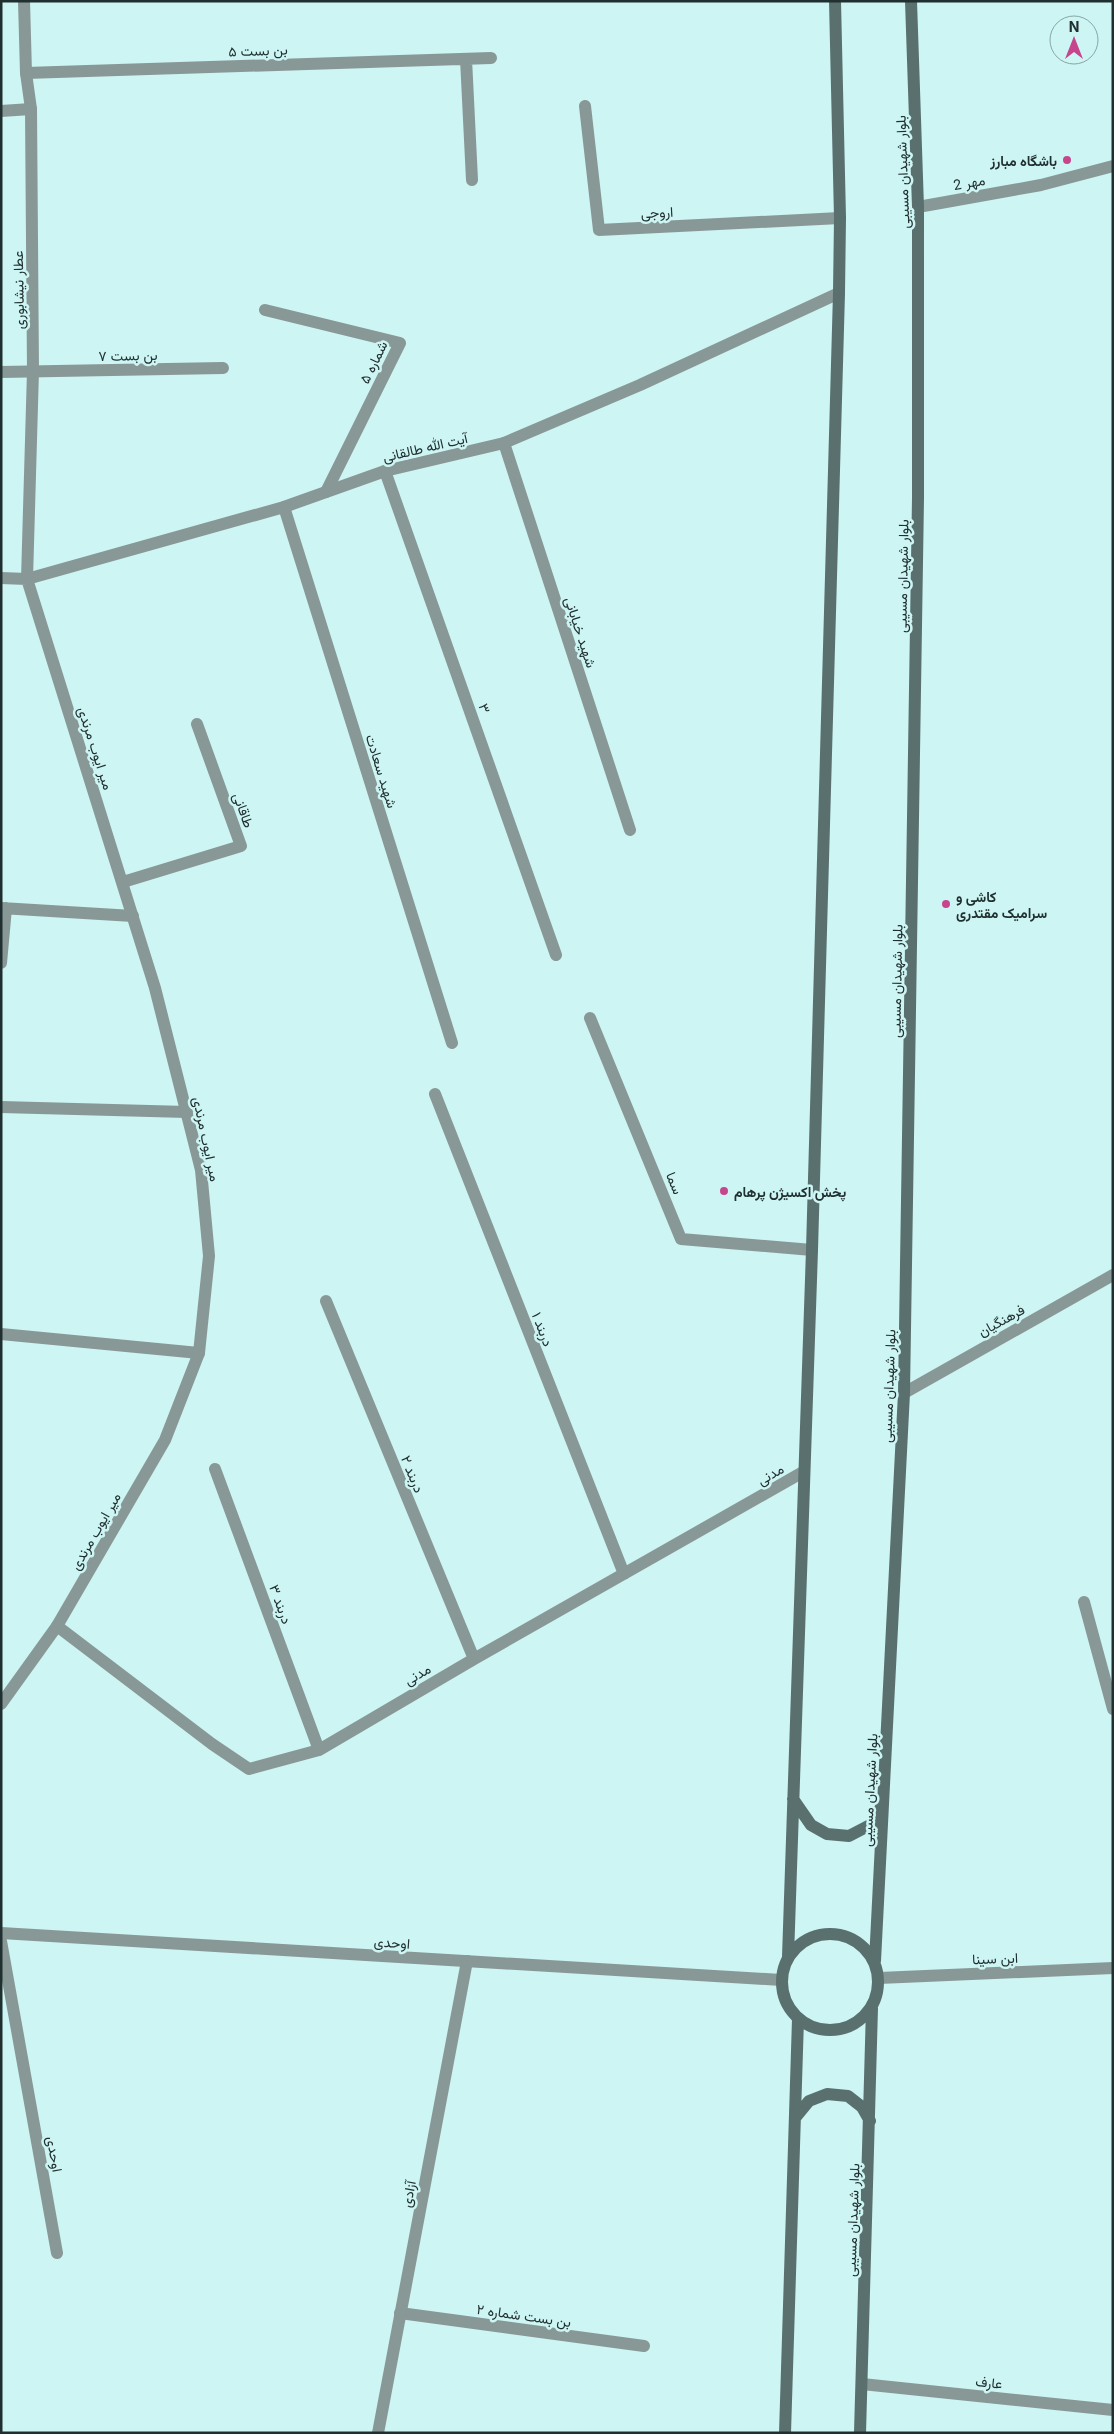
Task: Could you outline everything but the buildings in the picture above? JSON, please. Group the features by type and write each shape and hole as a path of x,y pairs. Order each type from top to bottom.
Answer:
{"main road":[{"path":"788,1956 802,1941 822,1933 843,1934 862,1944 875,1961 879,1978 878,1994 872,2008 857,2023 837,2030 816,2029 798,2019 785,2001 781,1980 788,1956 812,1250 839,293 840,218 835,1"},
{"name":"بلوار شهیدان مسیبی","path":"875,1961 904,1392 918,498 918,207 911,1"},
{"path":"793,1799 811,1825 827,1834 849,1836 872,1824 884,1802"},
{"name":"بلوار شهیدان مسیبی","path":"860,2433 872,2008"},
{"path":"785,2433 798,2019"},
{"path":"795,2118 809,2101 827,2094 848,2096 862,2107 870,2121"}],"street":[{"name":"عطار نیشابوری","path":"24,1 26,73 31,109 33,371 27,579"},
{"name":"بن بست ۵","path":"26,73 491,58"},
{"path":"466,59 472,180"},
{"name":"اروجی","path":"585,106 599,230 840,218"},
{"path":"1,111 31,109"},
{"name":"مهر 2","path":"918,207 1040,184 1113,166"},
{"name":"آیت الله طالقانی","path":"1,578 27,579 284,508 386,471 504,443 640,385 839,293"},
{"name":"شماره ۵","path":"265,310 400,343 326,492"},
{"name":"بن بست ۷","path":"1,372 223,368"},
{"name":"شهید خیابانی","path":"504,443 630,830"},
{"name":"۳","path":"386,471 556,956"},
{"name":"شهید سعادت","path":"284,508 452,1043"},
{"name":"میر ایوب مرندی","path":"1,1704 57,1626 165,1440 199,1353 209,1256 201,1170 155,988 27,579"},
{"name":"طاقانی","path":"123,882 241,846 197,724"},
{"path":"1,963 4,908 133,916"},
{"name":"سما","path":"590,1018 681,1239 812,1250"},
{"name":"دربند ۱","path":"435,1094 624,1574"},
{"path":"1,1107 187,1112"},
{"name":"فرهنگیان","path":"904,1392 1113,1274"},
{"name":"دربند ۲","path":"326,1301 474,1659"},
{"path":"1,1334 199,1353"},
{"name":"دربند ۳","path":"214,1469 319,1750"},
{"name":"مدنی","path":"57,1626 212,1744 249,1769 319,1750 474,1659 803,1472"},
{"path":"1084,1602 1113,1709"},
{"name":"اوحدی","path":"1,1933 781,1980"},
{"name":"اوحدی","path":"1,1941 57,2253"},
{"name":"آزادی","path":"378,2433 467,1961"},
{"name":"ابن سینا","path":"879,1978 1113,1968"},
{"name":"بن بست شماره ۲","path":"400,2313 644,2346"},
{"name":"عارف","path":"862,2384 1113,2410"}],"place":[{"name":"باشگاه مبارز","path":"1067,160"},
{"name":"کاشی و سرامیک مقتدری","path":"946,904"},
{"name":"پخش اکسیژن پرهام","path":"724,1191"}]}
